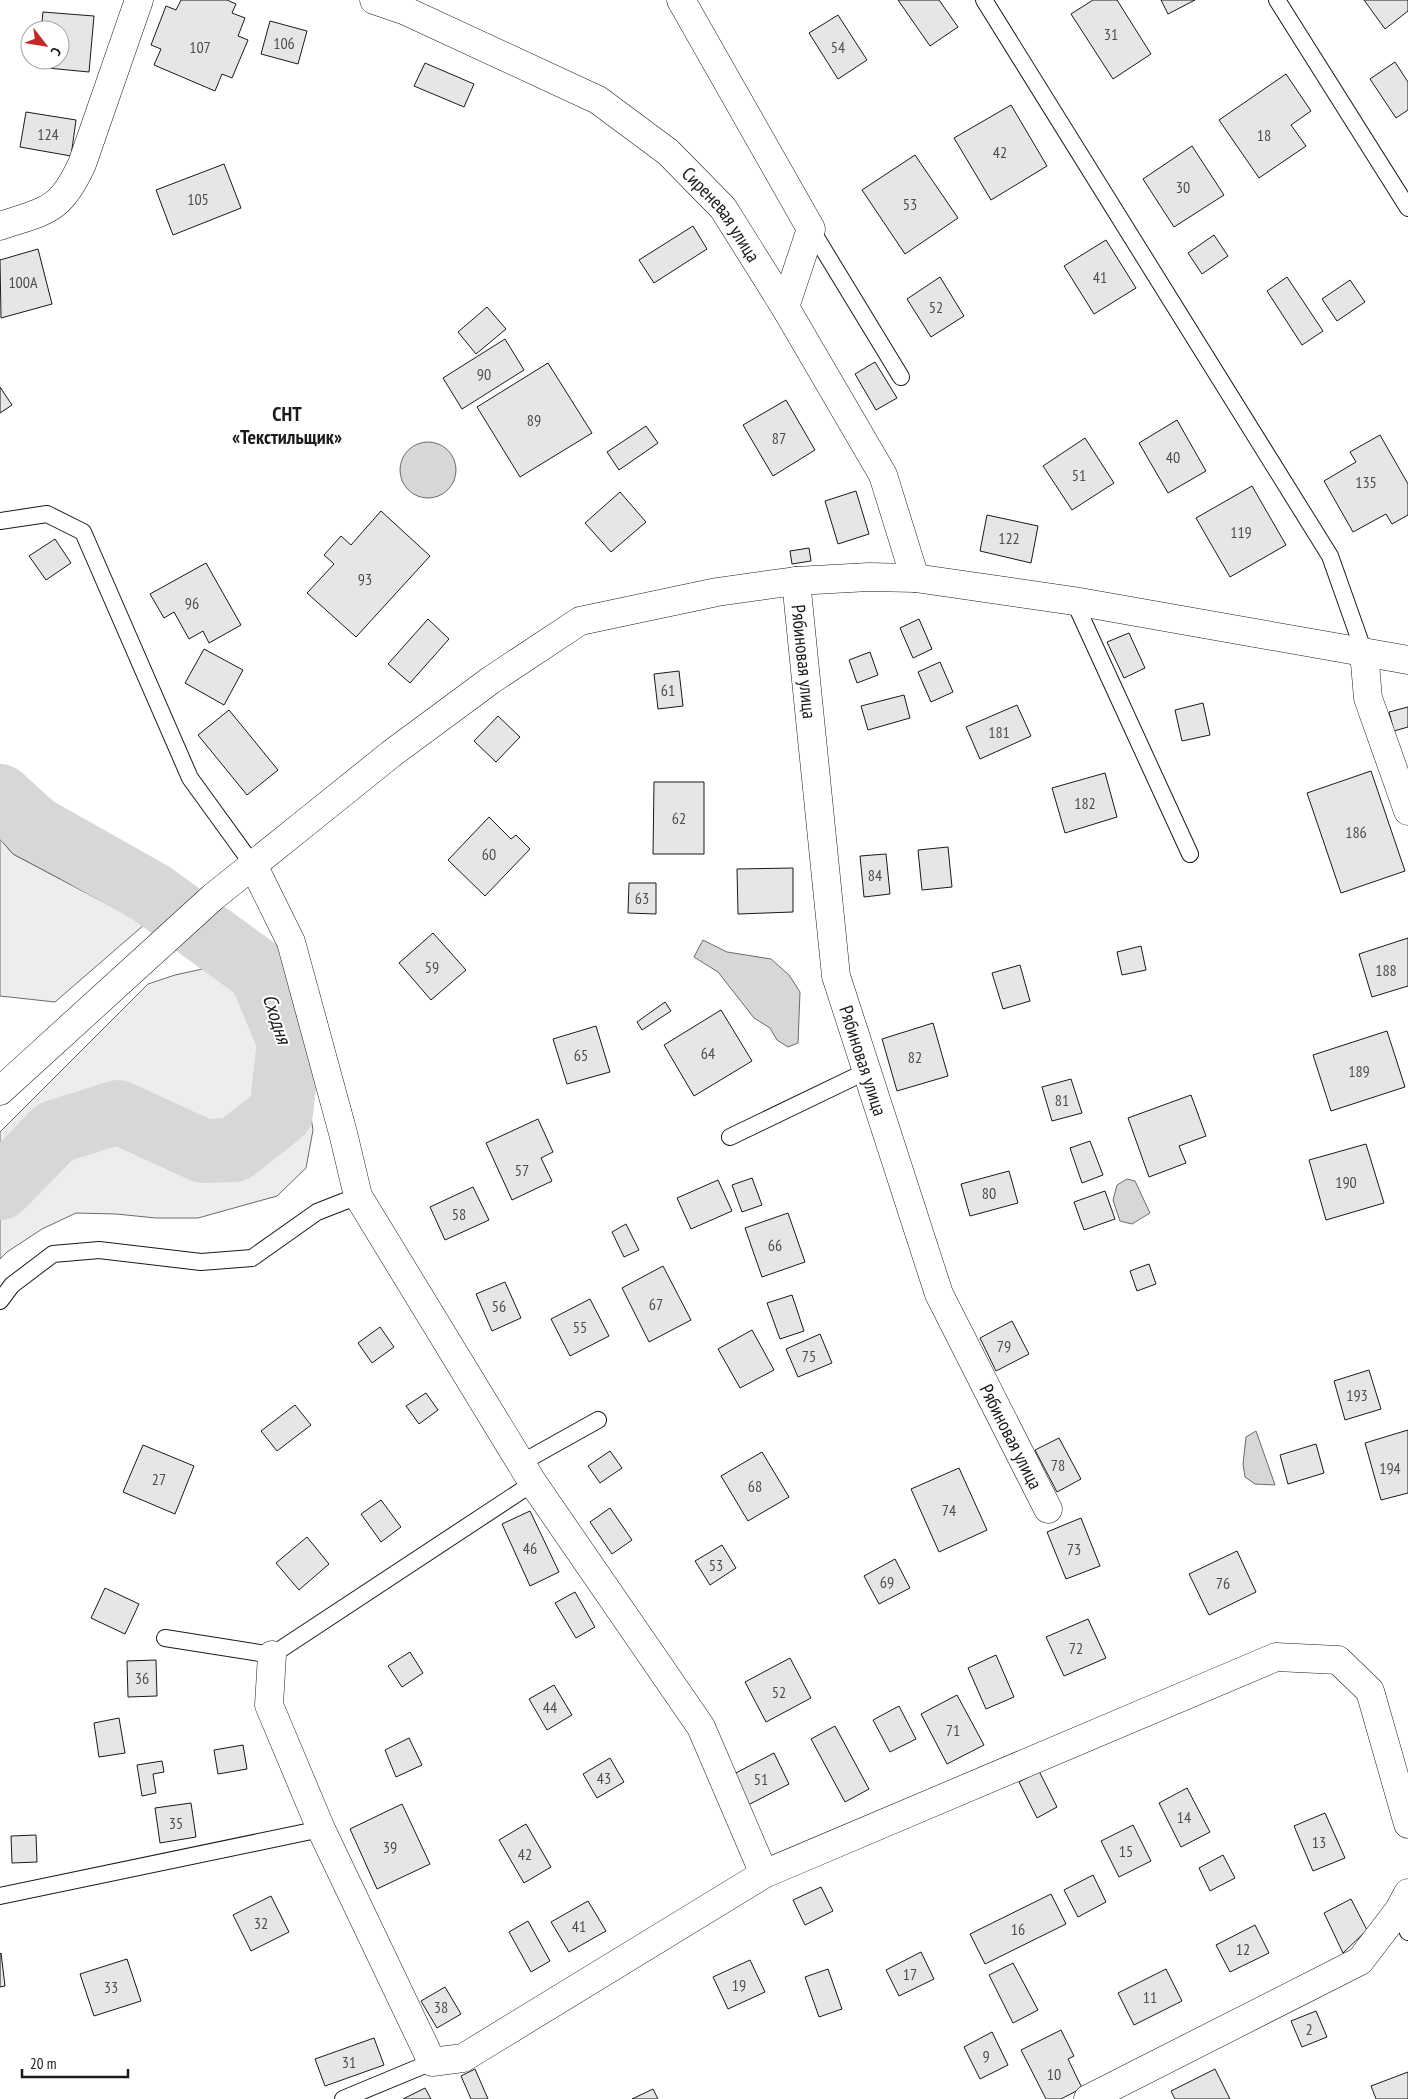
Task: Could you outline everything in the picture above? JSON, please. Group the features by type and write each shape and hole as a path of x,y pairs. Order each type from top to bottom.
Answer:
{"street":[{"path":"0,226 51,209 71,188 82,164 139,0"},
{"name":"Сиреневая улица","path":"374,0 406,11 598,100 668,152 723,208 785,307 883,474 915,578"},
{"path":"681,0 811,229 785,307"},
{"path":"0,1092 213,897 391,754 491,680 580,621 717,592 796,581 870,577 915,578 1074,601 1408,660"},
{"name":"Рябиновая улица","path":"796,581 836,976 939,1294 1048,1509"},
{"path":"1364,652 1368,698 1408,811"},
{"path":"253,865 291,942 343,1133 358,1196 527,1473 701,1727 764,1874"},
{"path":"272,1655 269,1705 321,1829 432,2062 463,2058 764,1874 1276,1657 1338,1660 1370,1691 1408,1824"},
{"path":"1088,2099 1360,1961 1405,1912"}],"lane":[{"path":"984,0 1330,556 1364,652"},
{"path":"1277,0 1408,208"},
{"path":"811,229 901,377"},
{"path":"0,521 47,514 82,532 190,778 253,865"},
{"path":"1074,601 1190,854"},
{"path":"730,1137 867,1072"},
{"path":"0,1301 12,1285 54,1254 99,1250 201,1262 252,1258 317,1212 358,1196"},
{"path":"165,1638 272,1655 598,1420"},
{"path":"0,1896 321,1829"},
{"path":"343,2099 432,2062"}],"shaded area":[{"path":"422,442 434,442 444,446 452,454 456,470 452,486 444,494 434,498 422,498 412,494 404,486 400,476 400,464 404,454 412,446"},
{"path":"0,764 43,802 97,840 185,890 145,924 13,854 0,839"},
{"path":"0,839 13,854 145,924 55,1002 0,996"},
{"path":"703,940 727,952 771,959 789,975 800,992 798,1043 788,1047 777,1040 770,1028 754,1018 718,972 694,957"},
{"path":"216,966 255,983 255,1025 285,1056 307,1091 313,1130 306,1168 277,1196 198,1218 156,1218 76,1213 42,1229 7,1252 0,1259 0,1132 148,984 175,975"},
{"path":"1127,1179 1135,1181 1150,1213 1132,1224 1120,1221 1113,1200 1117,1185"},
{"path":"1256,1431 1275,1485 1255,1484 1245,1477 1243,1464 1246,1437"}],"building":[{"path":"181,0 227,0 236,4 232,13 245,18 238,36 248,40 232,78 222,74 215,91 154,65 161,49 151,45 166,6 176,10"},
{"path":"898,0 939,0 958,27 930,46"},
{"path":"1093,0 1117,0 1151,54 1113,79 1071,14"},
{"path":"1161,0 1195,0 1168,14"},
{"path":"1364,0 1408,0 1408,11 1385,29"},
{"path":"43,12 94,16 89,72 68,70 70,70 70,20 42,20"},
{"path":"838,15 867,60 838,79 809,33"},
{"path":"270,21 307,31 298,64 261,54"},
{"path":"1395,62 1408,82 1408,110 1396,118 1370,79"},
{"path":"425,63 474,84 464,107 414,86"},
{"path":"1286,74 1311,111 1291,125 1306,146 1259,178 1219,120"},
{"path":"1011,105 1047,166 991,200 954,138"},
{"path":"26,112 76,120 71,156 20,147"},
{"path":"1192,146 1224,195 1174,227 1143,179"},
{"path":"915,155 958,218 905,254 862,190"},
{"path":"224,164 241,208 173,235 156,190"},
{"path":"693,226 707,249 654,283 639,260"},
{"path":"1214,235 1228,256 1202,274 1188,253"},
{"path":"1106,240 1136,288 1094,314 1064,266"},
{"path":"38,249 52,304 1,318 0,260"},
{"path":"940,277 964,316 931,337 907,299"},
{"path":"1287,277 1323,331 1302,345 1267,291"},
{"path":"1350,280 1365,302 1337,321 1322,299"},
{"path":"487,307 506,329 476,354 458,332"},
{"path":"505,339 524,370 462,409 443,378"},
{"path":"875,362 897,398 876,410 855,374"},
{"path":"548,363 592,433 520,477 477,407"},
{"path":"0,387 12,405 0,413"},
{"path":"786,400 815,450 773,476 743,425"},
{"path":"1177,420 1206,471 1168,493 1139,443"},
{"path":"646,426 658,443 619,470 607,452"},
{"path":"1380,435 1408,484 1408,515 1392,524 1386,514 1353,532 1324,481 1356,462 1350,452"},
{"path":"1085,438 1114,483 1072,510 1043,466"},
{"path":"1252,486 1286,545 1230,577 1196,518"},
{"path":"856,491 869,534 838,544 825,501"},
{"path":"620,492 646,522 611,552 585,523"},
{"path":"381,511 430,556 356,637 307,593 334,564 324,555 341,536 351,545"},
{"path":"987,515 1038,526 1031,563 980,551"},
{"path":"55,539 71,563 46,580 29,556"},
{"path":"809,548 811,561 792,564 790,551"},
{"path":"206,563 241,625 209,643 203,631 189,639 174,612 164,618 150,594"},
{"path":"428,619 449,639 410,683 388,664"},
{"path":"919,619 932,649 913,658 900,628"},
{"path":"1129,633 1145,668 1124,678 1107,642"},
{"path":"204,649 243,670 224,705 185,683"},
{"path":"870,652 878,675 857,683 849,660"},
{"path":"940,662 953,692 931,702 918,672"},
{"path":"679,671 683,706 658,709 654,674"},
{"path":"904,695 910,718 868,730 861,706"},
{"path":"1203,703 1210,735 1182,741 1175,710"},
{"path":"1017,705 1031,736 980,759 966,727"},
{"path":"1408,707 1408,727 1394,731 1389,712"},
{"path":"229,710 278,770 247,795 198,735"},
{"path":"498,716 520,737 496,762 474,741"},
{"path":"1371,771 1405,871 1341,893 1307,793"},
{"path":"1105,773 1117,817 1065,833 1052,788"},
{"path":"654,782 704,782 704,854 653,854"},
{"path":"489,817 511,839 516,835 530,849 485,896 448,860"},
{"path":"948,847 952,887 922,890 918,850"},
{"path":"886,854 890,894 864,897 860,856"},
{"path":"793,868 793,912 738,914 737,869"},
{"path":"629,883 656,883 656,914 628,913"},
{"path":"433,933 466,970 431,1000 399,963"},
{"path":"1408,938 1408,986 1372,997 1359,954"},
{"path":"1141,946 1146,970 1122,975 1117,952"},
{"path":"1020,965 1030,1001 1003,1009 992,973"},
{"path":"665,1002 671,1011 642,1030 637,1022"},
{"path":"721,1010 752,1061 694,1096 664,1045"},
{"path":"933,1023 948,1076 897,1091 882,1039"},
{"path":"596,1026 610,1072 567,1084 553,1039"},
{"path":"1387,1031 1405,1087 1331,1111 1313,1055"},
{"path":"1071,1079 1082,1113 1052,1121 1042,1087"},
{"path":"1191,1095 1206,1136 1179,1146 1186,1163 1149,1177 1128,1118"},
{"path":"538,1119 553,1152 541,1158 552,1181 512,1200 486,1143"},
{"path":"1090,1141 1103,1175 1082,1183 1070,1148"},
{"path":"1366,1144 1384,1203 1326,1220 1309,1160"},
{"path":"1009,1171 1018,1203 970,1216 961,1184"},
{"path":"752,1178 762,1205 742,1212 732,1185"},
{"path":"718,1180 732,1211 691,1229 677,1198"},
{"path":"473,1187 489,1220 445,1240 430,1207"},
{"path":"1105,1191 1115,1219 1084,1230 1074,1202"},
{"path":"788,1213 805,1262 762,1277 745,1228"},
{"path":"626,1224 639,1250 624,1257 612,1232"},
{"path":"1149,1264 1156,1284 1137,1291 1130,1271"},
{"path":"663,1266 691,1320 649,1342 622,1288"},
{"path":"505,1282 521,1318 492,1331 476,1294"},
{"path":"792,1295 804,1331 780,1339 767,1303"},
{"path":"590,1299 609,1336 570,1356 551,1319"},
{"path":"1012,1321 1029,1354 996,1371 980,1338"},
{"path":"380,1327 394,1347 372,1363 358,1343"},
{"path":"752,1330 774,1370 740,1388 718,1349"},
{"path":"820,1334 832,1363 798,1377 786,1349"},
{"path":"1369,1370 1381,1409 1345,1420 1334,1381"},
{"path":"426,1393 438,1410 419,1424 406,1406"},
{"path":"295,1405 311,1425 277,1451 261,1431"},
{"path":"1408,1430 1408,1493 1381,1500 1365,1443"},
{"path":"1059,1438 1081,1479 1057,1492 1035,1450"},
{"path":"1316,1444 1324,1473 1288,1484 1280,1455"},
{"path":"143,1445 194,1466 175,1514 123,1492"},
{"path":"610,1451 622,1468 600,1483 588,1466"},
{"path":"762,1452 789,1497 748,1521 721,1476"},
{"path":"959,1468 987,1530 939,1552 911,1489"},
{"path":"381,1500 401,1527 381,1542 361,1514"},
{"path":"610,1508 632,1540 612,1554 590,1522"},
{"path":"530,1511 559,1572 530,1586 502,1524"},
{"path":"1081,1518 1100,1566 1066,1579 1047,1532"},
{"path":"307,1537 329,1564 299,1590 276,1563"},
{"path":"722,1545 736,1568 710,1585 695,1561"},
{"path":"1237,1551 1256,1592 1209,1615 1189,1574"},
{"path":"895,1559 910,1588 879,1604 864,1576"},
{"path":"105,1588 139,1604 125,1634 91,1618"},
{"path":"575,1592 595,1627 576,1638 555,1603"},
{"path":"1088,1619 1106,1658 1064,1676 1046,1637"},
{"path":"410,1652 423,1673 402,1687 388,1666"},
{"path":"996,1655 1014,1697 986,1709 968,1668"},
{"path":"790,1658 811,1698 766,1722 745,1682"},
{"path":"156,1660 157,1696 128,1697 127,1661"},
{"path":"554,1685 572,1715 547,1730 529,1699"},
{"path":"957,1695 984,1745 947,1764 921,1714"},
{"path":"899,1706 916,1739 890,1752 873,1720"},
{"path":"119,1718 125,1753 99,1757 94,1723"},
{"path":"835,1726 869,1789 845,1802 811,1739"},
{"path":"409,1738 422,1765 396,1777 385,1750"},
{"path":"243,1745 247,1769 218,1774 214,1750"},
{"path":"774,1753 789,1784 748,1805 732,1775"},
{"path":"610,1758 624,1782 597,1798 583,1774"},
{"path":"162,1761 164,1772 153,1774 156,1793 142,1796 137,1765"},
{"path":"1039,1771 1057,1807 1037,1818 1019,1782"},
{"path":"1187,1788 1210,1832 1181,1847 1159,1803"},
{"path":"191,1803 196,1837 160,1843 155,1808"},
{"path":"402,1804 430,1864 377,1889 350,1829"},
{"path":"1325,1813 1345,1858 1313,1871 1294,1826"},
{"path":"526,1824 551,1867 524,1883 499,1840"},
{"path":"1133,1825 1151,1861 1119,1877 1101,1841"},
{"path":"36,1835 37,1862 12,1863 11,1836"},
{"path":"1223,1855 1235,1878 1210,1891 1199,1868"},
{"path":"1093,1875 1106,1902 1078,1917 1064,1890"},
{"path":"821,1887 833,1911 805,1925 793,1900"},
{"path":"1051,1894 1066,1924 985,1964 970,1934"},
{"path":"271,1896 289,1932 251,1951 233,1915"},
{"path":"1351,1899 1367,1930 1343,1953 1324,1913"},
{"path":"588,1901 606,1931 569,1952 551,1922"},
{"path":"528,1921 550,1961 531,1972 509,1932"},
{"path":"1255,1925 1269,1953 1230,1972 1216,1945"},
{"path":"921,1952 934,1979 899,1996 886,1970"},
{"path":"0,1954 5,1986 0,1987"},
{"path":"127,1959 141,2001 94,2016 80,1974"},
{"path":"750,1960 765,1992 728,2009 713,1977"},
{"path":"1013,1963 1038,2010 1013,2023 989,1975"},
{"path":"828,1969 842,2009 819,2017 805,1977"},
{"path":"1166,1969 1182,2001 1134,2025 1118,1993"},
{"path":"445,1987 461,2014 437,2028 421,2001"},
{"path":"1316,2011 1327,2037 1302,2047 1291,2021"},
{"path":"1061,2030 1074,2056 1068,2059 1082,2088 1061,2099 1046,2099 1021,2050"},
{"path":"992,2032 1008,2065 980,2079 964,2047"},
{"path":"374,2038 384,2065 325,2086 315,2059"},
{"path":"475,2069 488,2099 471,2099 461,2076"},
{"path":"1215,2069 1230,2099 1175,2099 1171,2091"},
{"path":"1408,2072 1408,2099 1376,2099 1371,2086"},
{"path":"425,2088 431,2099 403,2099"},
{"path":"653,2089 658,2099 632,2099"}],"waterway":[{"name":"Сходня","path":"0,796 34,827 151,893 260,972 289,1041 281,1113 234,1150 203,1151 118,1112 55,1132 0,1188"}],"district":[{"name":"СНТ «Текстильщик»","path":"287,426"}]}
